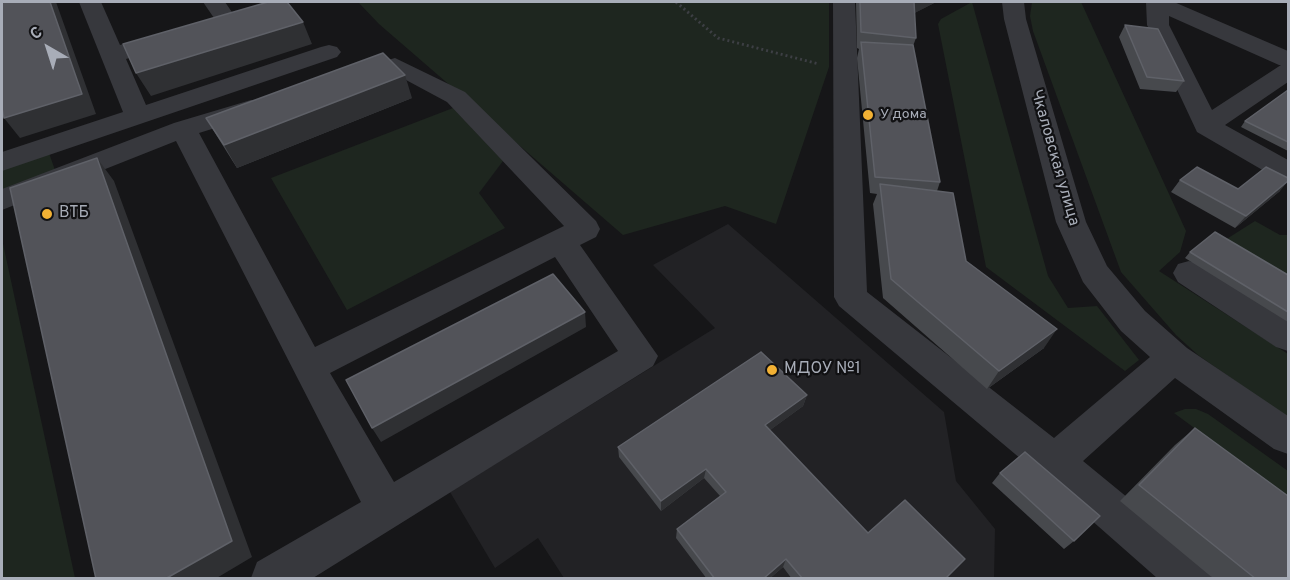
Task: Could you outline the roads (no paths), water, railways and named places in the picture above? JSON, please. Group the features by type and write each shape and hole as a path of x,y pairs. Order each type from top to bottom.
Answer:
{"street":[{"path":"90,2 138,117"},
{"path":"112,55 227,21 214,2"},
{"path":"844,2 851,297 1054,462 1190,579"},
{"name":"Чкаловская улица","path":"1013,2 1015,19 1071,222 1094,273 1133,321 1174,358 1288,437"},
{"path":"1288,60 1157,2 1158,25 1206,126 1288,172"},
{"path":"2,162 329,52"},
{"path":"308,367 562,243 585,229 456,97 395,65 328,85"},
{"path":"1206,126 1288,71"},
{"path":"2,200 183,129 272,102"},
{"path":"183,129 308,367 387,509"},
{"path":"273,579 640,356 562,243"},
{"path":"1189,273 1288,337"},
{"path":"1054,462 1174,358"}],"place":[{"name":"У дома","path":"868,115"},
{"name":"ВТБ","path":"47,214"},
{"name":"МДОУ №1","path":"772,370"}]}
